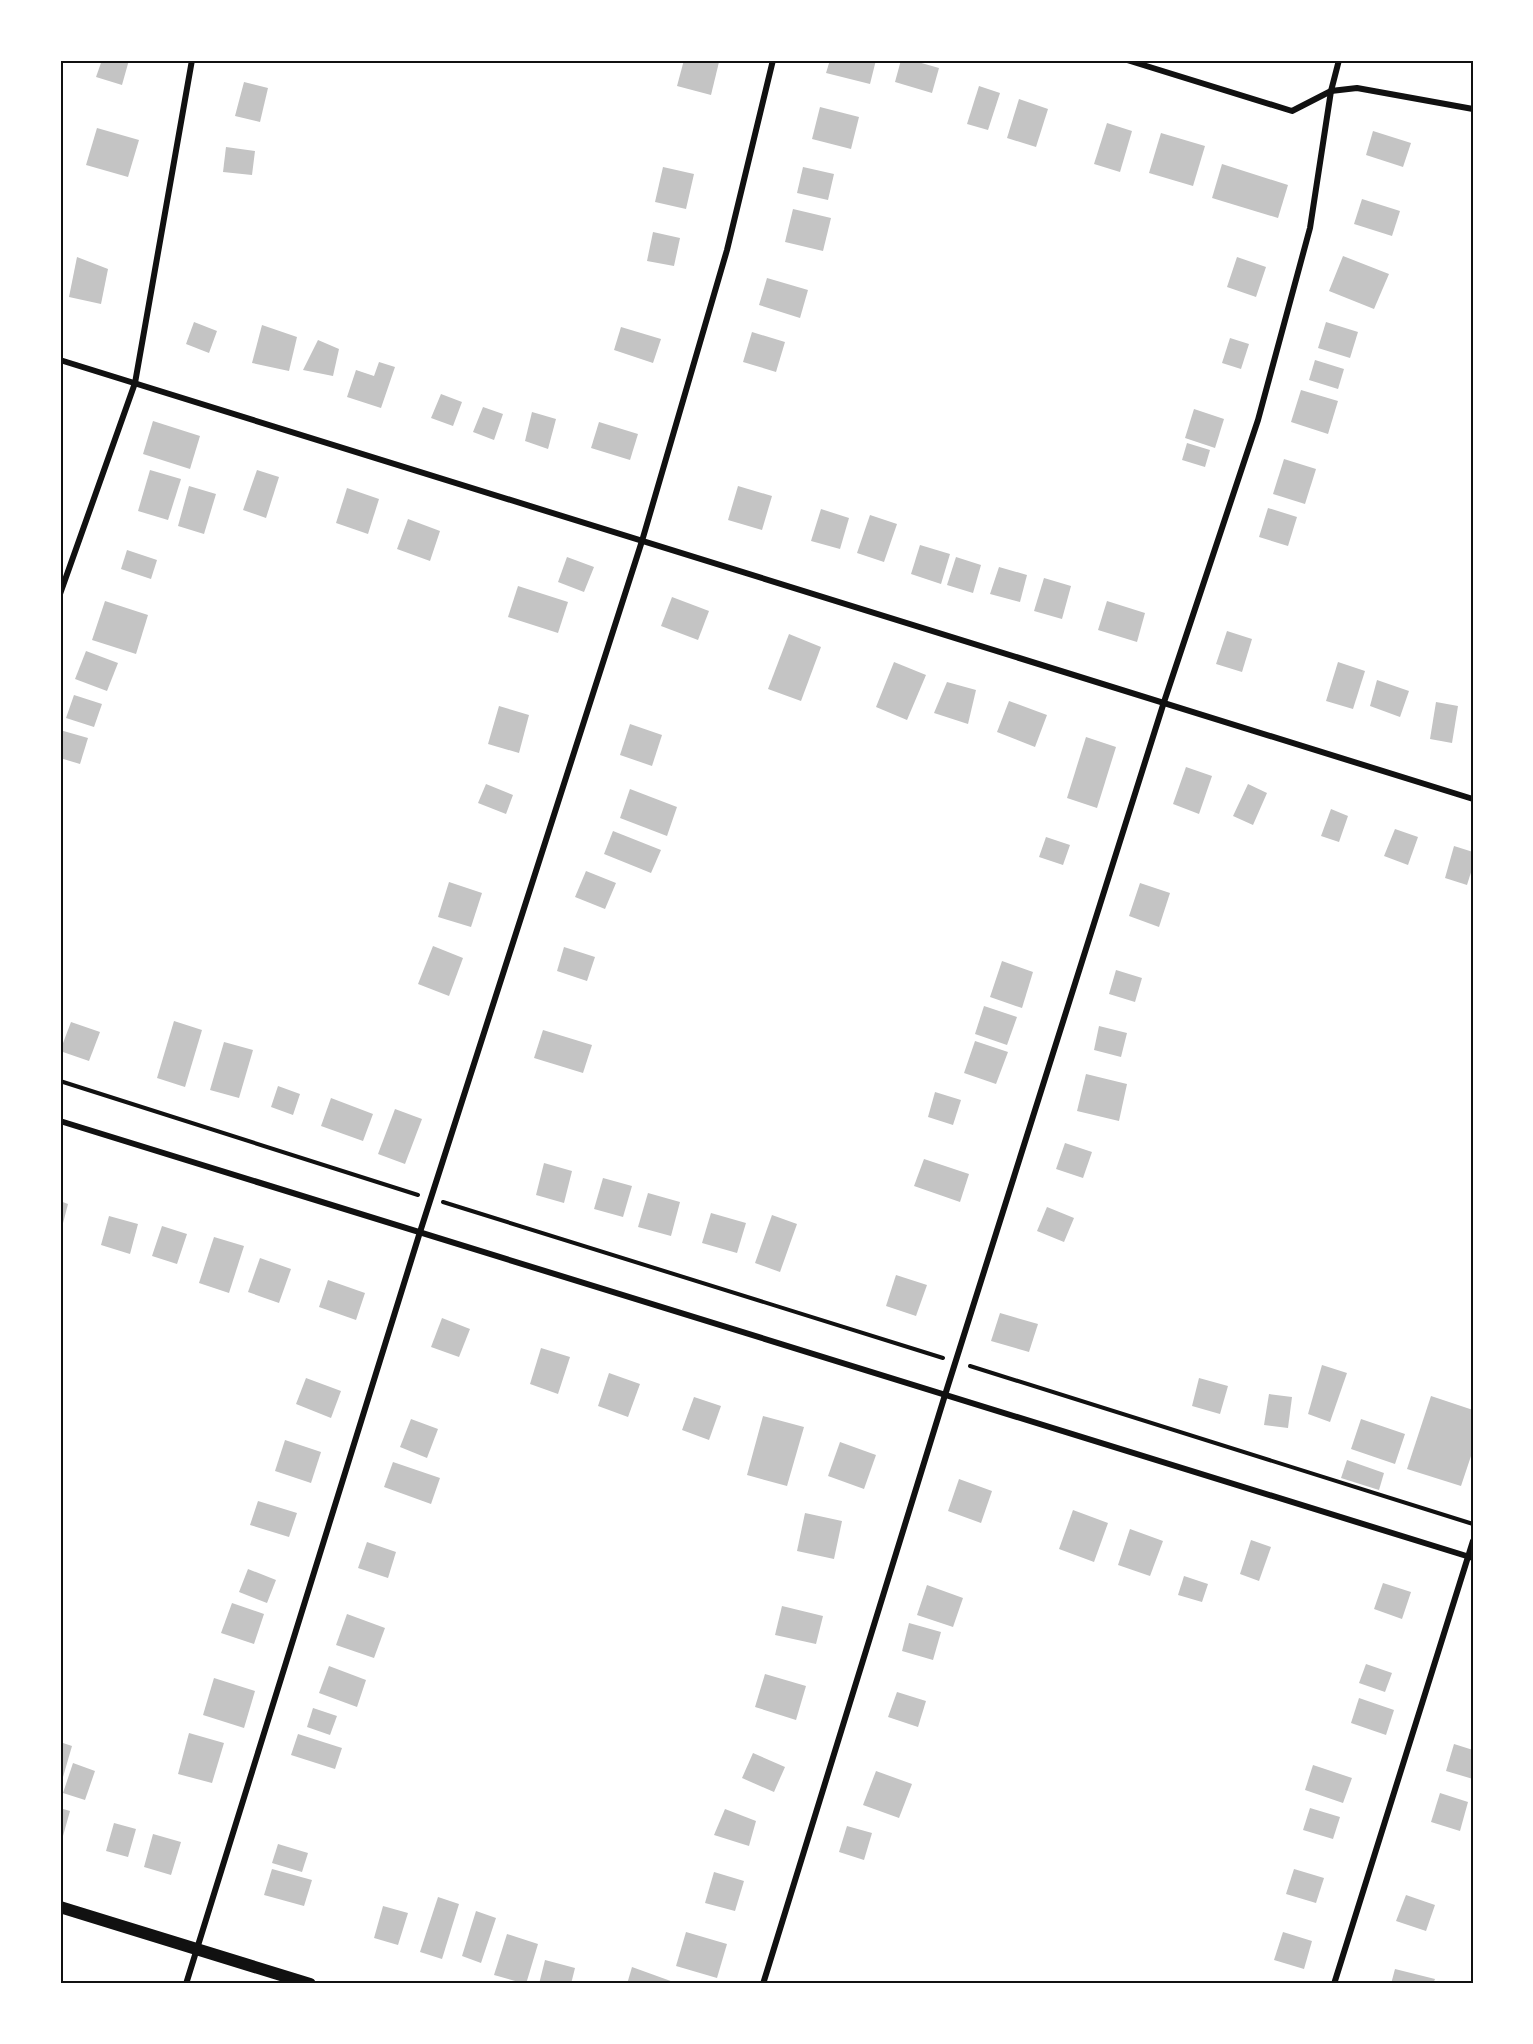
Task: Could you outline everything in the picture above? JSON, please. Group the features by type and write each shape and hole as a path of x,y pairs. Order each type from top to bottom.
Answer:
{"main road":[{"path":"60,1907 310,1984"}],"street":[{"path":"60,594 135,383 192,60"},
{"path":"186,1984 420,1232 642,541 727,250 773,60"},
{"path":"1127,60 1292,111 1331,91 1357,87 1473,109"},
{"path":"763,1984 945,1395 1164,702 1258,420 1310,228 1331,91 1339,60"},
{"path":"60,360 1473,799"},
{"path":"60,1121 1471,1557"},
{"path":"1334,1984 1471,1557 1473,1541"}],"path":[{"path":"60,1081 1473,1524"}],"building":[{"path":"102,60 129,60 122,85 96,77"},
{"path":"684,60 719,62 711,95 677,86"},
{"path":"830,60 876,60 870,84 826,73"},
{"path":"901,60 911,60 939,68 932,93 895,82"},
{"path":"244,82 268,88 260,122 235,116"},
{"path":"979,86 1000,93 988,130 967,124"},
{"path":"1019,99 1048,109 1036,147 1007,138"},
{"path":"820,107 859,117 851,149 812,139"},
{"path":"1107,123 1132,131 1120,172 1094,164"},
{"path":"97,128 139,140 128,177 86,165"},
{"path":"1373,131 1411,143 1403,167 1366,155"},
{"path":"1161,133 1205,146 1193,186 1149,173"},
{"path":"226,147 255,151 252,175 223,172"},
{"path":"1222,164 1288,185 1278,218 1212,198"},
{"path":"663,167 694,174 686,209 655,202"},
{"path":"803,167 834,174 828,200 797,193"},
{"path":"1362,199 1400,211 1392,236 1354,224"},
{"path":"793,209 831,218 823,251 785,242"},
{"path":"653,232 680,238 674,266 647,261"},
{"path":"1343,256 1389,274 1374,309 1329,291"},
{"path":"77,257 108,269 101,304 69,297"},
{"path":"1237,257 1266,267 1256,297 1227,287"},
{"path":"767,278 808,290 800,318 759,305"},
{"path":"194,322 217,331 209,353 186,344"},
{"path":"1326,322 1358,332 1350,358 1318,348"},
{"path":"262,325 297,337 289,371 252,363"},
{"path":"621,327 661,339 653,363 614,350"},
{"path":"752,332 785,342 776,372 743,362"},
{"path":"1230,338 1249,344 1241,369 1222,363"},
{"path":"318,340 339,349 333,376 303,370"},
{"path":"1315,360 1344,369 1338,389 1309,380"},
{"path":"379,362 395,367 381,408 347,397 356,370 374,376"},
{"path":"1301,390 1338,401 1328,434 1291,422"},
{"path":"441,394 462,402 453,426 431,418"},
{"path":"483,407 503,414 494,440 473,432"},
{"path":"1194,409 1224,419 1215,448 1185,438"},
{"path":"532,412 556,419 548,449 525,441"},
{"path":"153,421 200,436 190,469 143,454"},
{"path":"599,422 638,434 630,460 591,448"},
{"path":"1187,443 1210,450 1205,467 1182,460"},
{"path":"1284,459 1316,469 1305,504 1273,494"},
{"path":"150,470 181,479 168,520 138,511"},
{"path":"257,470 279,477 266,518 243,510"},
{"path":"189,486 216,494 204,534 178,526"},
{"path":"738,486 772,496 762,530 728,520"},
{"path":"347,488 379,499 368,534 336,523"},
{"path":"1268,508 1297,517 1288,546 1259,537"},
{"path":"821,509 849,518 840,549 811,541"},
{"path":"870,515 897,524 884,562 857,553"},
{"path":"408,519 440,531 430,561 397,549"},
{"path":"920,545 950,554 941,584 911,574"},
{"path":"127,550 157,560 151,579 121,569"},
{"path":"567,557 594,567 584,592 558,582"},
{"path":"956,557 981,565 973,593 947,585"},
{"path":"999,567 1027,575 1020,602 990,594"},
{"path":"1044,578 1071,586 1062,619 1034,611"},
{"path":"518,586 568,602 558,633 508,617"},
{"path":"672,597 709,611 698,640 661,626"},
{"path":"105,601 148,615 136,654 92,640"},
{"path":"1107,601 1145,613 1137,642 1098,630"},
{"path":"1227,631 1252,639 1242,672 1216,664"},
{"path":"789,634 821,647 801,701 768,689"},
{"path":"86,651 118,663 107,691 75,679"},
{"path":"894,662 926,675 907,720 876,707"},
{"path":"1338,662 1365,671 1353,709 1326,701"},
{"path":"1377,680 1409,691 1400,717 1370,706"},
{"path":"947,682 976,690 968,724 934,713"},
{"path":"74,695 102,704 94,727 66,718"},
{"path":"1009,701 1047,715 1035,747 997,732"},
{"path":"1436,702 1458,706 1452,743 1430,739"},
{"path":"499,706 529,715 519,753 488,744"},
{"path":"630,724 662,735 652,766 620,755"},
{"path":"60,730 88,738 80,764 60,758"},
{"path":"1086,737 1116,747 1097,808 1067,798"},
{"path":"1186,767 1212,776 1199,814 1173,804"},
{"path":"486,784 513,795 506,814 478,803"},
{"path":"1248,784 1267,793 1253,825 1233,816"},
{"path":"630,789 677,807 667,836 620,818"},
{"path":"1331,809 1348,816 1339,842 1321,836"},
{"path":"1395,829 1418,837 1408,865 1384,856"},
{"path":"613,831 661,850 651,873 604,854"},
{"path":"1046,837 1070,845 1063,865 1039,857"},
{"path":"1454,846 1473,852 1473,866 1467,885 1445,878"},
{"path":"586,871 616,883 605,909 575,897"},
{"path":"449,882 482,893 471,927 438,917"},
{"path":"1140,883 1170,893 1159,927 1129,916"},
{"path":"433,946 463,958 449,996 418,984"},
{"path":"564,947 595,957 587,981 557,971"},
{"path":"1002,961 1033,972 1022,1008 990,997"},
{"path":"1116,970 1142,978 1135,1002 1109,994"},
{"path":"984,1006 1017,1017 1007,1045 975,1034"},
{"path":"174,1021 202,1030 185,1087 157,1078"},
{"path":"71,1022 100,1032 89,1061 60,1051"},
{"path":"1099,1026 1127,1033 1121,1057 1094,1050"},
{"path":"543,1030 592,1045 583,1073 534,1058"},
{"path":"975,1041 1008,1052 996,1084 964,1073"},
{"path":"224,1042 253,1050 239,1098 210,1090"},
{"path":"1086,1074 1127,1084 1119,1121 1077,1111"},
{"path":"278,1086 300,1094 293,1115 271,1107"},
{"path":"935,1092 961,1100 953,1125 928,1117"},
{"path":"331,1098 373,1114 363,1141 321,1126"},
{"path":"395,1109 422,1119 405,1164 378,1154"},
{"path":"1065,1143 1092,1152 1083,1178 1056,1169"},
{"path":"924,1159 969,1174 960,1202 914,1186"},
{"path":"544,1163 572,1171 564,1203 536,1195"},
{"path":"603,1178 632,1186 623,1217 594,1209"},
{"path":"648,1193 680,1202 671,1236 638,1227"},
{"path":"60,1201 68,1204 61,1231 60,1231"},
{"path":"1047,1207 1074,1218 1064,1242 1037,1231"},
{"path":"711,1213 746,1223 737,1253 702,1243"},
{"path":"772,1215 797,1224 780,1272 755,1263"},
{"path":"109,1216 138,1224 130,1254 101,1245"},
{"path":"162,1226 187,1234 177,1264 152,1256"},
{"path":"214,1237 244,1246 229,1293 199,1283"},
{"path":"260,1258 291,1269 279,1303 248,1292"},
{"path":"896,1275 927,1285 916,1316 886,1306"},
{"path":"328,1280 365,1293 356,1320 319,1307"},
{"path":"1000,1313 1038,1324 1029,1352 991,1341"},
{"path":"442,1318 470,1329 459,1357 431,1347"},
{"path":"541,1348 570,1357 558,1394 530,1384"},
{"path":"1322,1365 1347,1373 1330,1422 1308,1414"},
{"path":"609,1373 640,1384 628,1417 598,1406"},
{"path":"306,1378 341,1391 331,1418 296,1404"},
{"path":"1199,1378 1228,1386 1220,1414 1192,1406"},
{"path":"1269,1394 1292,1397 1288,1428 1264,1425"},
{"path":"1431,1396 1473,1410 1473,1450 1461,1486 1407,1469"},
{"path":"694,1397 721,1406 709,1440 682,1430"},
{"path":"763,1416 804,1427 787,1486 747,1475"},
{"path":"411,1419 438,1429 427,1458 400,1447"},
{"path":"1361,1419 1405,1434 1395,1464 1351,1449"},
{"path":"285,1440 321,1452 311,1483 275,1471"},
{"path":"840,1442 876,1455 864,1489 828,1476"},
{"path":"1347,1460 1384,1473 1379,1490 1341,1478"},
{"path":"393,1462 440,1478 431,1504 384,1487"},
{"path":"959,1479 992,1491 981,1523 948,1511"},
{"path":"258,1501 297,1513 289,1537 250,1525"},
{"path":"1073,1510 1108,1523 1094,1562 1059,1549"},
{"path":"805,1513 842,1521 834,1559 797,1551"},
{"path":"1130,1529 1163,1541 1150,1576 1118,1565"},
{"path":"1251,1540 1271,1547 1259,1581 1240,1574"},
{"path":"367,1542 396,1552 388,1578 358,1568"},
{"path":"248,1569 276,1580 267,1603 239,1592"},
{"path":"1184,1576 1208,1584 1202,1602 1178,1595"},
{"path":"1383,1583 1411,1592 1402,1619 1374,1609"},
{"path":"927,1585 963,1598 953,1627 917,1615"},
{"path":"232,1603 264,1614 254,1644 221,1633"},
{"path":"782,1606 823,1616 816,1644 775,1635"},
{"path":"347,1614 385,1628 374,1658 336,1645"},
{"path":"909,1623 941,1632 933,1660 902,1651"},
{"path":"1366,1664 1392,1673 1385,1692 1359,1683"},
{"path":"329,1666 366,1680 357,1707 319,1693"},
{"path":"765,1674 806,1686 796,1720 755,1707"},
{"path":"214,1678 255,1691 244,1728 203,1715"},
{"path":"897,1692 926,1701 918,1727 888,1717"},
{"path":"1359,1698 1394,1710 1386,1735 1351,1723"},
{"path":"313,1708 337,1716 330,1735 307,1727"},
{"path":"189,1733 224,1743 212,1783 178,1774"},
{"path":"298,1734 342,1748 335,1769 291,1755"},
{"path":"60,1742 72,1746 61,1784 60,1784"},
{"path":"1454,1744 1473,1750 1473,1779 1446,1771"},
{"path":"753,1753 785,1767 774,1792 742,1778"},
{"path":"73,1763 95,1771 85,1800 63,1793"},
{"path":"1313,1765 1352,1778 1343,1803 1305,1790"},
{"path":"876,1771 912,1784 899,1818 863,1805"},
{"path":"1440,1793 1468,1802 1460,1831 1431,1822"},
{"path":"60,1808 70,1811 61,1843 60,1843"},
{"path":"1310,1808 1340,1817 1333,1839 1303,1830"},
{"path":"725,1809 756,1821 749,1846 714,1835"},
{"path":"114,1823 136,1829 128,1857 106,1851"},
{"path":"847,1826 872,1833 864,1860 839,1852"},
{"path":"153,1834 181,1842 171,1875 144,1867"},
{"path":"278,1844 308,1853 302,1872 272,1863"},
{"path":"272,1869 312,1880 304,1906 264,1895"},
{"path":"1294,1869 1324,1878 1316,1903 1286,1894"},
{"path":"714,1872 744,1881 735,1911 705,1903"},
{"path":"1406,1895 1435,1905 1426,1931 1396,1921"},
{"path":"438,1897 459,1904 442,1959 420,1952"},
{"path":"383,1906 408,1913 398,1945 374,1938"},
{"path":"476,1911 496,1918 481,1963 462,1956"},
{"path":"686,1932 727,1944 717,1978 676,1966"},
{"path":"1283,1932 1312,1941 1304,1969 1274,1960"},
{"path":"507,1934 538,1944 526,1984 494,1975"},
{"path":"545,1960 575,1968 571,1984 539,1984"},
{"path":"632,1967 679,1984 627,1984"},
{"path":"1395,1969 1435,1979 1433,1984 1391,1984"}]}
